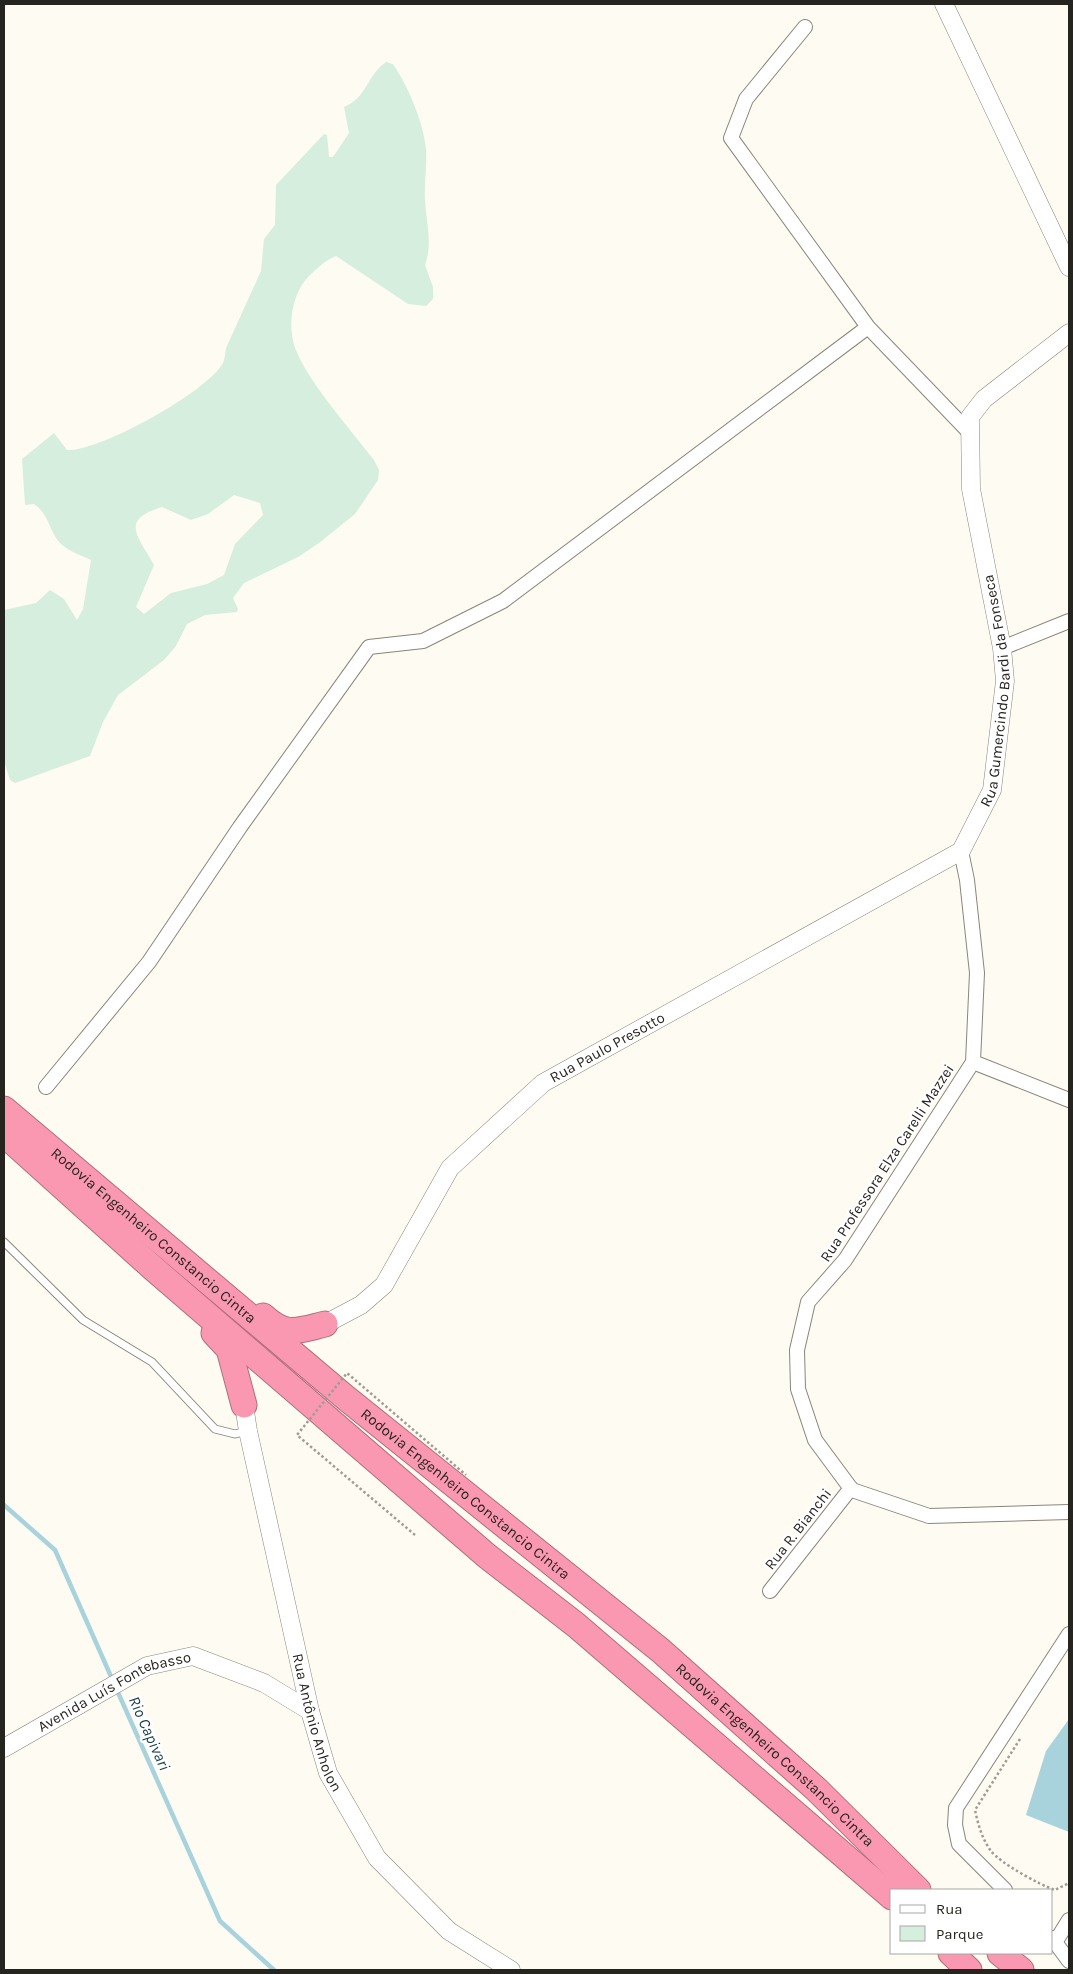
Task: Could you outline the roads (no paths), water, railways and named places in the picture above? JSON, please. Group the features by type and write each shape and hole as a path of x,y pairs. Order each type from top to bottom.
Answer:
{"highway":[{"name":"Rodovia Engenheiro Constancio Cintra","path":"4,1109 346,1398 660,1650 816,1789 917,1889"},
{"name":"Rodovia Engenheiro Constancio Cintra","path":"4,1134 154,1269 487,1556 576,1625 890,1894"},
{"path":"189,1266 256,1310 277,1329 298,1330 324,1324"},
{"path":"154,1269 229,1349 244,1405"},
{"path":"324,1324 300,1338 296,1343 297,1349 346,1398"},
{"path":"244,1405 248,1380 253,1374 328,1419"},
{"path":"896,1869 922,1889"},
{"path":"952,1954 969,1970"},
{"path":"983,1954 1000,1970"},
{"path":"1001,1954 1021,1970"}],"street":[{"path":"944,4 1069,268"},
{"path":"805,27 746,99 731,138 868,327 968,432"},
{"path":"46,1087 149,962 240,827 369,646 422,640 502,600 868,327"},
{"name":"Rua Gumercindo Bardi da Fonseca","path":"961,851 992,790 1005,681 1002,648 971,489 968,432 970,417 984,399 1069,333"},
{"path":"1002,648 1069,621"},
{"name":"Rua Professora Elza Carelli Mazzei","path":"852,1488 815,1440 798,1389 797,1350 808,1302 846,1260 973,1062 977,973 967,880 961,851"},
{"name":"Rua Paulo Presotto","path":"324,1324 361,1305 384,1285 450,1168 543,1083 961,851"},
{"path":"973,1062 1069,1100"},
{"name":"Rua Antônio Anholon","path":"244,1405 248,1431 310,1711 328,1773 378,1858 449,1931 511,1970"},
{"path":"852,1488 929,1516 1069,1512"},
{"name":"Rua R. Bianchi","path":"770,1591 852,1488"},
{"path":"1004,1889 959,1844 955,1825 956,1808 1069,1634"},
{"name":"Avenida Luís Fontebasso","path":"4,1748 147,1666 194,1656 264,1683 310,1711"},
{"path":"1069,1920 1054,1940 1069,1961"}],"lane":[{"path":"4,1242 84,1320 152,1362 215,1429 235,1434 248,1431"}],"water":[{"path":"1069,1719 1069,1832 1026,1815 1046,1751"}],"waterway":[{"name":"Rio Capivari","path":"4,1505 55,1550 113,1681"},
{"name":"Rio Capivari","path":"116,1688 220,1921 274,1970"}]}
